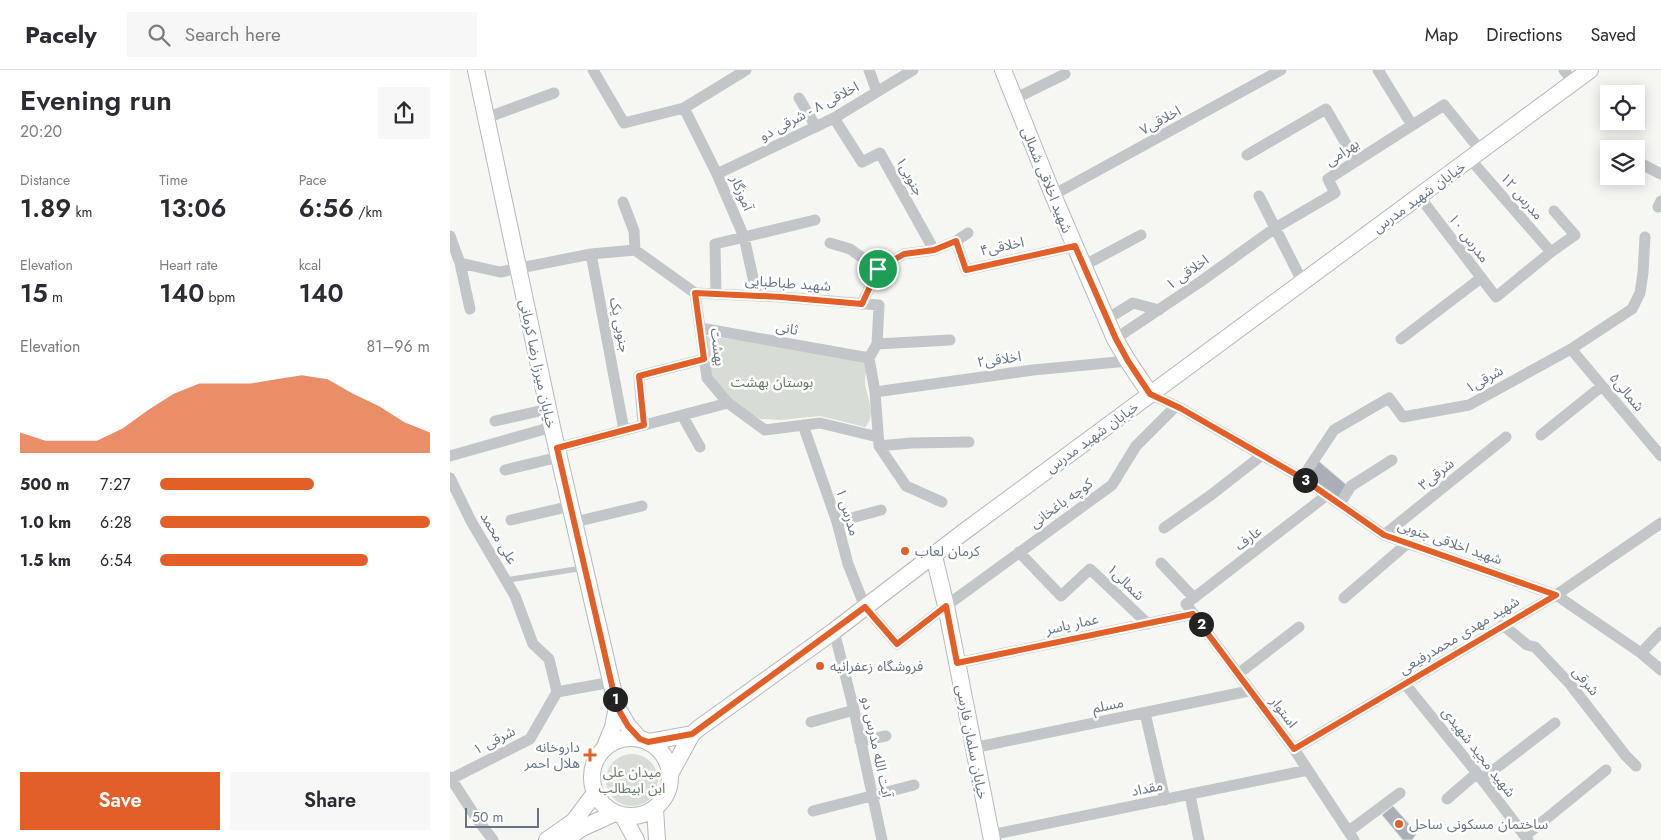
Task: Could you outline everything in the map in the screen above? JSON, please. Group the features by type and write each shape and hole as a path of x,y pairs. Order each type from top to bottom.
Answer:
{"main road":[{"name":"خیابان میرزا رضا کرمانی","path":"476,70 548,409 617,707 628,726 644,740"},
{"name":"شهید اخلاقی شمالی","path":"1003,70 1053,195 1116,339 1150,394"},
{"name":"خیابان شهید مدرس","path":"670,774 692,734 834,631 1150,394 1475,155 1569,76 1590,70"},
{"name":"خیابان سلمان فارسی","path":"934,556 946,606 991,837"},
{"path":"617,707 613,727 604,749 596,760 592,780 595,794 603,805 619,815 636,840"},
{"name":"خیابان شهید مدرس","path":"644,740 692,734"},
{"path":"564,840 582,828 619,815 634,816 645,814 661,803 669,789 670,774 666,758 655,746 644,740 633,738 615,742 604,749"},
{"path":"547,840 574,821 595,794"},
{"path":"655,808 657,840"}],"street":[{"path":"593,70 624,123 684,108 746,70"},
{"path":"869,70 877,92"},
{"name":"اخلاقی ۸ - شرقی دو","path":"718,174 834,118 913,70"},
{"name":"اخلاقی۷","path":"1053,195 1265,74 1281,70"},
{"path":"1378,70 1412,125"},
{"path":"1014,99 1065,74"},
{"path":"486,118 554,93"},
{"path":"799,98 816,127"},
{"name":"بهرامی","path":"1276,228 1335,193 1328,180 1444,105"},
{"name":"مدرس ۱۲","path":"1444,105 1475,155 1551,252"},
{"name":"آموزگار","path":"684,108 718,174 744,237 757,296"},
{"path":"1247,155 1326,109 1356,161"},
{"name":"جنوبی۱","path":"834,118 862,162 880,153 934,250"},
{"path":"1645,165 1660,171"},
{"path":"1259,196 1303,283"},
{"name":"مدرس ۱۰","path":"1419,196 1496,297 1551,252"},
{"path":"623,202 634,231 635,250"},
{"path":"1551,252 1575,235 1554,211"},
{"path":"716,293 716,244 815,220"},
{"name":"اخلاقی ۱","path":"1116,339 1276,228"},
{"path":"862,304 878,269 904,254 934,250 956,241 968,233"},
{"path":"1083,266 1141,235"},
{"path":"450,236 460,263 470,309"},
{"name":"شرقی۱","path":"1302,478 1334,430 1389,398 1403,417 1469,405 1571,348 1632,309 1640,292 1645,237"},
{"name":"اخلاقی۴","path":"956,241 966,270 1075,246"},
{"path":"830,243 850,249 878,269"},
{"path":"460,263 500,272 518,270 591,254 635,250 695,293"},
{"name":"جنوبی یک","path":"591,254 624,430"},
{"path":"1401,339 1481,278"},
{"name":"شهید طباطبایی","path":"695,293 879,306 876,344"},
{"name":"بهشت","path":"695,293 707,378 728,403 764,430 820,423 879,442 969,442"},
{"path":"1107,319 1133,303 1159,310"},
{"name":"ثانی","path":"700,328 869,358"},
{"path":"942,502 906,486 879,442 875,392 869,358 876,344 950,340"},
{"name":"شمالی۵","path":"1571,348 1661,456"},
{"path":"644,425 639,376 704,359"},
{"name":"اخلاقی۲","path":"875,392 1033,370 1128,361"},
{"path":"1541,435 1602,386"},
{"name":"شهید اخلاقی جنوبی","path":"1150,394 1176,406 1302,478 1384,535 1409,542 1556,595 1641,653 1661,670"},
{"path":"505,470 624,430 728,403"},
{"name":"کوچه باغخانی","path":"946,606 1112,485 1136,446 1176,406"},
{"path":"495,421 548,409"},
{"path":"682,415 700,447"},
{"name":"مدرس ۱","path":"803,425 837,522 848,564 865,607 897,644 946,606"},
{"path":"450,456 552,427"},
{"name":"شرقی۳","path":"1384,535 1506,437"},
{"path":"1164,528 1211,495 1261,456"},
{"path":"1340,504 1351,486 1392,460"},
{"name":"علی محمد","path":"450,478 471,521 523,613 533,644 549,659 557,692"},
{"name":"عارف","path":"1190,601 1327,495"},
{"path":"511,520 642,506"},
{"path":"837,522 881,510"},
{"name":"شهید مهدی محمدرفیعی","path":"1294,749 1556,595 1661,523"},
{"path":"1344,598 1409,542"},
{"name":"شمالی۱","path":"1019,552 1061,596 1090,569 1148,624"},
{"name":"استوار","path":"1161,562 1190,601 1193,614 1294,749 1352,836"},
{"name":"عمار یاسر","path":"957,663 1193,614"},
{"name":"شرقی","path":"1503,625 1527,646 1535,647 1570,684 1626,756 1636,766"},
{"path":"1238,674 1300,627"},
{"name":"آیت الله مدرس دو","path":"834,631 854,710 882,840"},
{"path":"1641,653 1661,632"},
{"path":"557,692 612,682"},
{"name":"شهید مجید شهیدی","path":"1405,684 1480,776 1527,838"},
{"name":"مسلم","path":"973,748 1250,691"},
{"name":"شرقی ۱","path":"451,778 530,739 557,692"},
{"path":"811,722 854,710"},
{"path":"1146,712 1165,800"},
{"path":"1447,799 1555,723"},
{"path":"860,741 886,736"},
{"name":"مقداد","path":"991,837 1308,770"},
{"path":"1527,838 1606,770"},
{"path":"451,778 493,840"},
{"path":"813,811 914,785"},
{"path":"1352,836 1400,794"},
{"path":"1190,795 1199,840"}],"lane":[{"path":"506,580 585,568"}],"green space":[{"name":"بوستان بهشت","path":"705,336 760,342 868,362 865,382 871,411 869,422 865,427 820,416 780,420 760,419 734,403 712,379"},
{"name":"میدان علی ابن ابیطالب","path":"627,754 637,754 647,758 654,765 658,780 654,795 647,802 637,806 627,806 617,802 610,795 606,785 606,775 610,765 617,758"}],"building":[{"path":"1315,458 1349,487 1337,500 1306,475"},
{"name":"ساختمان مسکونی ساحل","path":"1393,806 1417,833 1412,840 1403,840 1382,815"}],"place":[{"name":"کرمان لعاب","path":"905,551"},
{"name":"فروشگاه زعفرانیه","path":"820,666"},
{"name":"داروخانه هلال احمر","path":"590,755"},
{"name":"ساختمان مسکونی ساحل","path":"1399,824"}],"route":[{"path":"956,241 966,270 1075,246 1116,339 1150,394 1180,408 1302,478 1384,535 1409,542 1556,595 1294,749 1193,614 957,663 946,606 897,644 865,607 692,734 648,742 640,739 628,726 617,707 557,448 644,425 639,376 704,359 695,293 781,297 862,304 878,269 904,254 934,250 956,241"}]}
